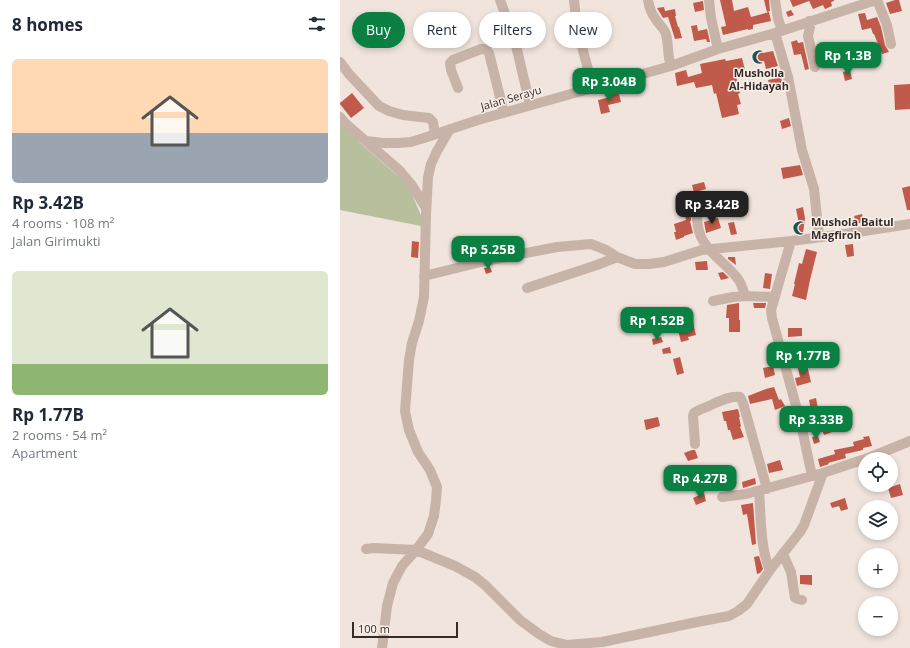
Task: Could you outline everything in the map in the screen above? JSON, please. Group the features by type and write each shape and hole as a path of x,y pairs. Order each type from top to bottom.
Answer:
{"street":[{"path":"500,0 515,41 530,105"},
{"path":"574,0 577,28 593,88"},
{"path":"648,0 651,12 665,32 669,62 672,66"},
{"path":"709,0 711,18 718,49"},
{"path":"774,0 802,150 814,189 819,237"},
{"path":"876,0 887,25 891,44"},
{"name":"Jalan Serayu","path":"366,140 383,143 411,142 530,105 672,66 718,49 809,22 842,6 876,0"},
{"path":"809,22 810,27 808,36 815,67"},
{"path":"458,88 450,63 460,57 481,49 485,49 489,53 504,113"},
{"path":"340,62 349,74 379,106 403,115 429,118 433,122 436,134"},
{"path":"340,117 399,170 411,184 426,208"},
{"path":"382,648 387,606 393,583 402,566 428,534 434,516 437,487 430,470 418,452 408,430 405,411 410,354 424,297 428,177 437,151 450,129"},
{"path":"696,203 696,219 701,237 708,249 738,280 743,288 745,296"},
{"path":"424,276 485,261 557,246 591,244 635,264 649,264 664,262 708,249 791,241 910,224"},
{"path":"791,241 771,310 801,424 812,476"},
{"path":"527,288 617,257"},
{"path":"713,301 745,296 775,297"},
{"path":"695,444 692,416 694,413 732,397 740,397 744,403 763,490 762,538 765,558 770,570"},
{"path":"883,452 910,441"},
{"path":"722,497 736,496 763,490 858,462"},
{"path":"366,549 416,550 455,566 475,577 520,620 551,641 567,647 602,642 729,616 738,611 747,604 770,570 800,532 804,525 822,473"},
{"path":"783,554 792,572 795,598 802,600"}],"green space":[{"path":"340,114 359,142 408,185 426,227 340,210"}],"building":[{"path":"720,0 732,0 734,11 748,7 751,17 769,12 771,21 753,25 753,29 723,35 721,27 726,26"},
{"path":"764,0 769,0 770,11 767,12"},
{"path":"790,0 834,1 831,2 832,6 825,9 823,5 813,9 809,1 793,7"},
{"path":"899,0 902,11 890,14 886,3"},
{"path":"703,1 704,10 695,12 693,3"},
{"path":"664,7 665,11 675,9 675,16 682,38 675,39 668,17 663,18 657,8"},
{"path":"791,10 794,15 788,17 786,12"},
{"path":"865,13 867,20 877,17 885,45 889,52 882,54 871,28 862,30 858,14"},
{"path":"697,25 698,31 707,29 710,42 707,42 706,39 694,41 691,26"},
{"path":"797,40 798,43 803,42 809,69 805,70 801,54 794,55 791,42"},
{"path":"839,49 841,56 834,58 832,51"},
{"path":"773,51 778,66 766,69 764,61 756,62 755,53"},
{"path":"742,58 745,70 735,72 740,93 738,94 741,104 737,105 739,114 722,118 716,93 714,94 712,85 696,88 694,82 677,86 675,73 686,70 688,77 702,73 700,64 725,59 726,61"},
{"path":"606,69 608,77 598,80 597,72"},
{"path":"850,70 852,79 845,81 843,72"},
{"path":"781,77 783,88 779,89 779,86 770,88 768,80"},
{"path":"910,84 910,109 895,110 894,85"},
{"path":"618,90 621,102 608,105 610,112 601,114 598,100 611,97 610,92"},
{"path":"352,93 364,108 351,118 340,103"},
{"path":"789,118 791,126 782,129 780,121"},
{"path":"800,165 803,175 783,179 781,168"},
{"path":"704,182 706,189 699,191 700,195 695,196 692,185"},
{"path":"910,186 910,210 907,210 902,188"},
{"path":"690,202 690,221 693,233 676,240 674,224 686,220 685,216 687,215 684,204"},
{"path":"803,207 805,218 803,233 801,233 796,231 796,224 799,224 796,209"},
{"path":"862,214 864,222 856,224 854,216"},
{"path":"718,218 721,228 706,233 704,222"},
{"path":"734,222 737,234 731,235 728,223"},
{"path":"412,241 419,242 418,258 411,257"},
{"path":"853,244 854,256 847,257 845,245"},
{"path":"806,249 817,252 806,300 792,296 799,263 802,264"},
{"path":"728,257 735,257 736,265 728,259"},
{"path":"707,261 708,270 696,270 695,262"},
{"path":"490,267 492,272 486,274 484,268"},
{"path":"723,272 729,278 721,280 718,273"},
{"path":"765,273 772,274 770,289 763,288"},
{"path":"739,303 740,332 729,332 729,318 726,318 727,305"},
{"path":"753,303 766,304 765,308 754,308"},
{"path":"693,322 696,335 688,337 689,340 681,342 677,326"},
{"path":"788,328 802,328 802,336 788,337"},
{"path":"661,337 663,342 653,345 652,339"},
{"path":"670,347 671,353 663,354 662,349"},
{"path":"775,352 777,361 771,363 768,355"},
{"path":"680,357 684,373 677,375 673,359"},
{"path":"807,365 811,382 797,386 795,378 800,377 798,368"},
{"path":"773,366 775,375 765,378 763,368"},
{"path":"774,387 779,400 781,399 785,406 775,410 772,399 750,404 748,396"},
{"path":"816,398 818,409 825,407 830,425 832,424 835,431 824,435 818,419 812,420 809,400"},
{"path":"738,409 740,427 744,437 733,440 730,430 728,430 726,421 724,421 722,412"},
{"path":"658,417 660,426 646,430 644,420"},
{"path":"818,436 820,442 814,444 812,437"},
{"path":"869,436 872,446 863,448 863,450 845,454 846,458 820,467 818,459 835,454 834,450 854,446 853,442"},
{"path":"695,450 698,458 688,461 684,453"},
{"path":"780,460 783,470 769,473 767,464"},
{"path":"755,478 756,484 743,488 742,482"},
{"path":"900,484 903,495 891,498 889,492 898,492 898,485"},
{"path":"704,493 706,501 696,505 693,498"},
{"path":"845,498 848,509 841,511 839,506 832,508 830,503"},
{"path":"753,503 756,544 752,545 747,514 743,515 741,505"},
{"path":"759,556 763,569 757,574 754,557"},
{"path":"800,575 812,575 812,585 800,584"}],"place":[{"name":"Musholla Al-Hidayah","path":"759,57"},
{"name":"Mushola Baitul Magfiroh","path":"800,228"}]}
